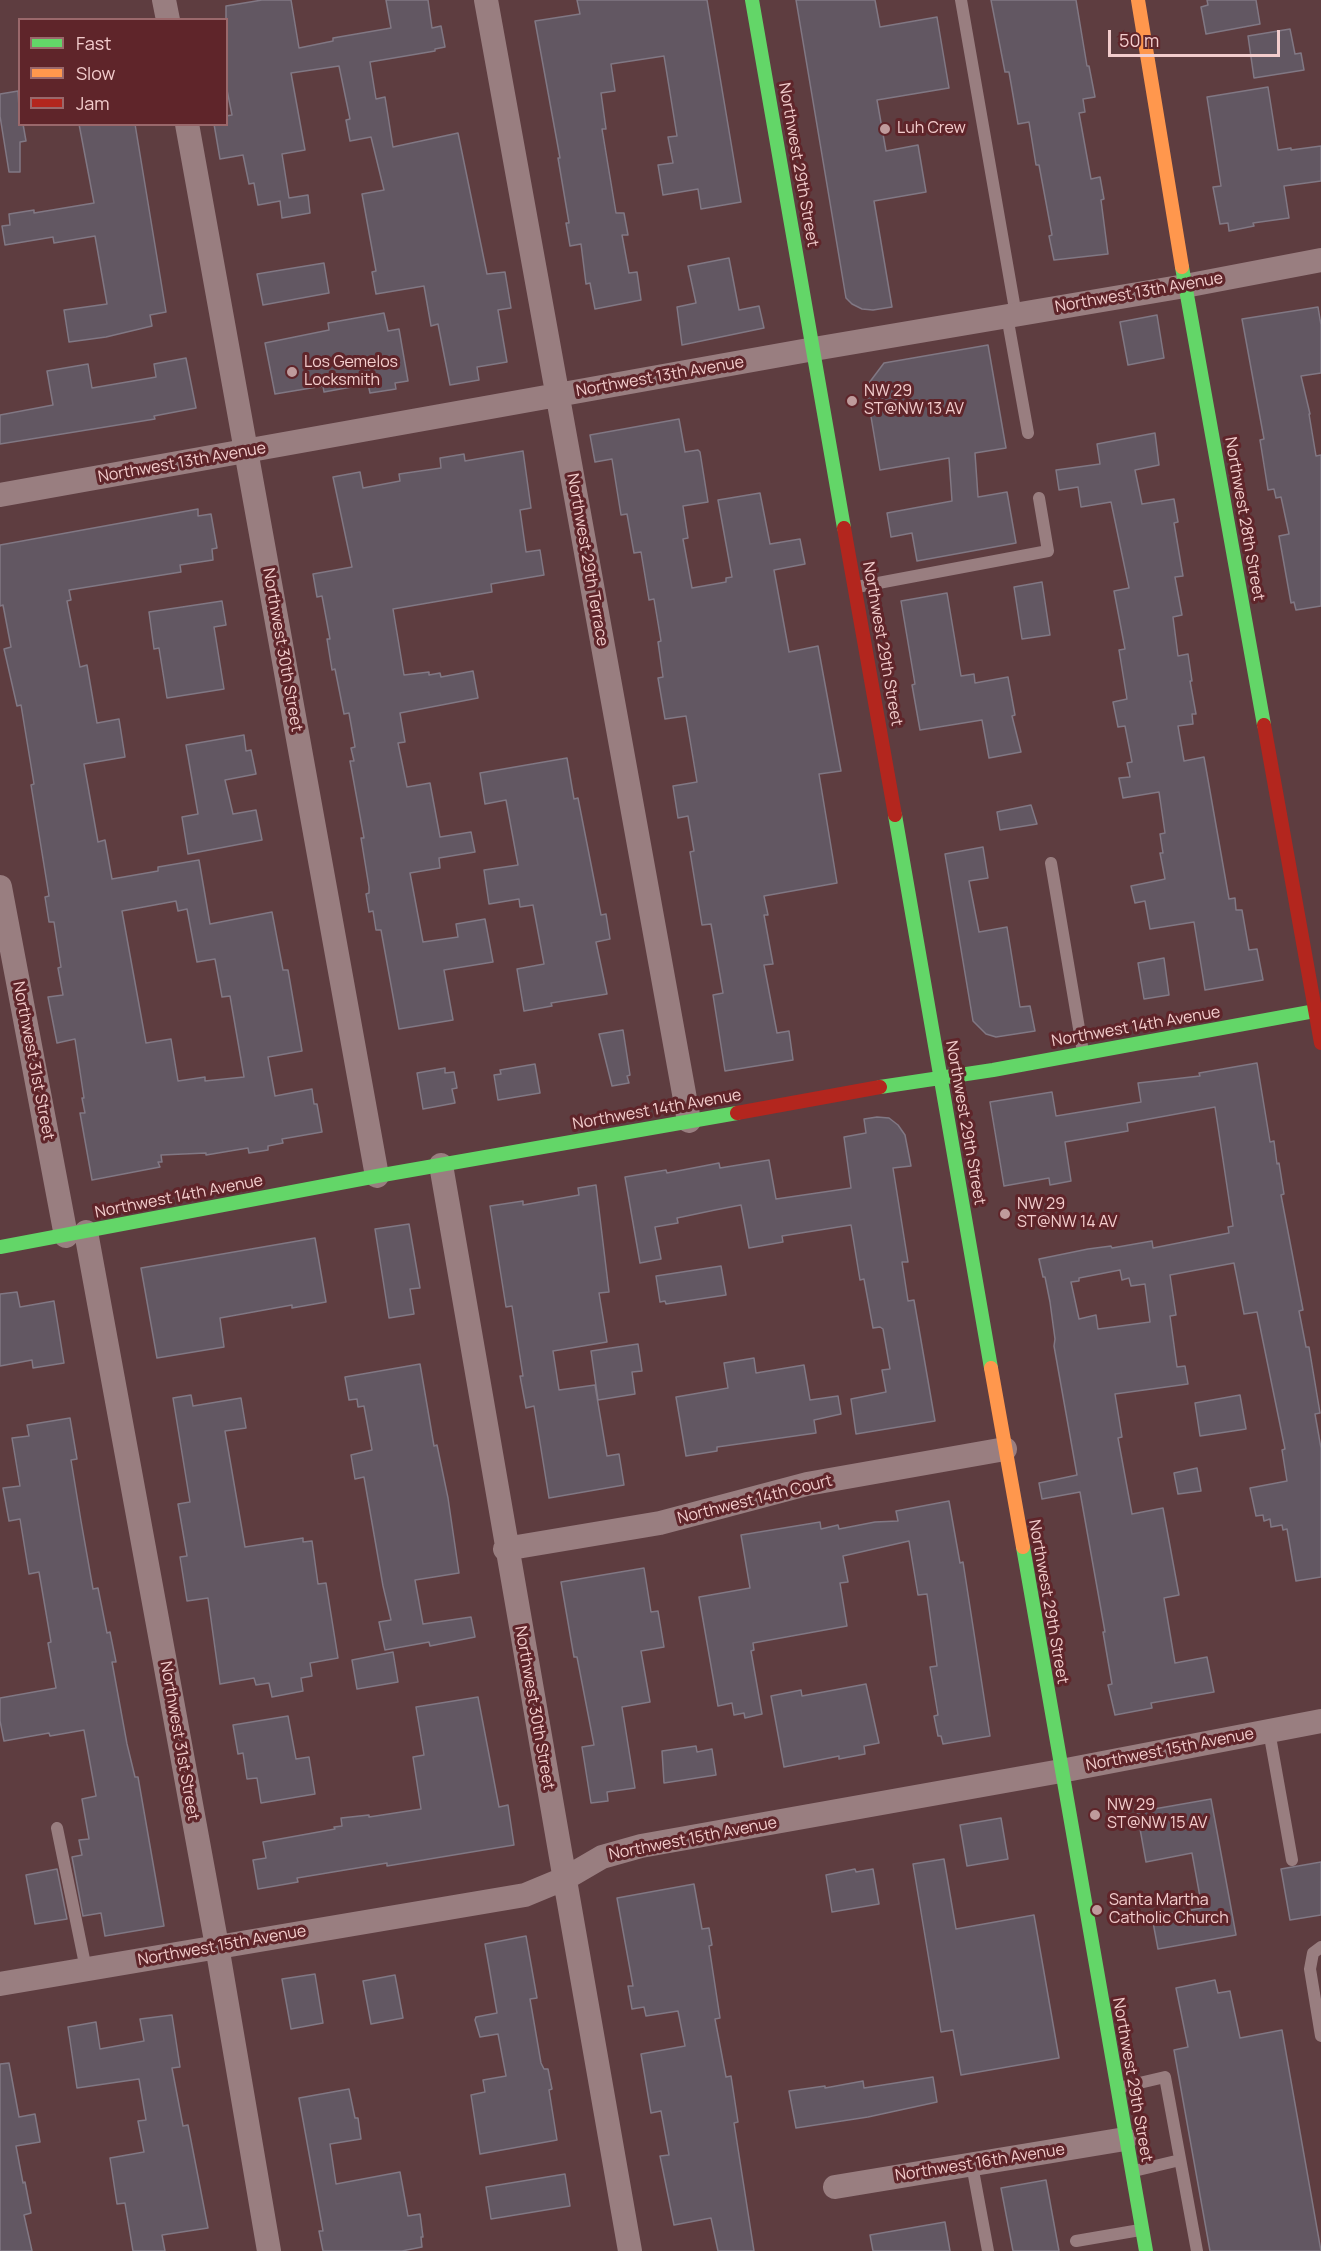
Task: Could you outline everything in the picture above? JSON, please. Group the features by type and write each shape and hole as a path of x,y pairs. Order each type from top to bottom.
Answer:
{"street":[{"path":"164,0 168,18"},
{"name":"Northwest 29th Terrace","path":"486,0 688,1120"},
{"name":"Northwest 29th Street","path":"752,0 1146,2251"},
{"name":"Northwest 28th Street","path":"1138,0 1185,286 1318,1010 1321,1043"},
{"name":"Northwest 30th Street","path":"187,126 377,1176"},
{"name":"Northwest 13th Avenue","path":"0,495 1321,260"},
{"name":"Northwest 31st Street","path":"0,887 76,1234 217,1946 269,2251"},
{"name":"Northwest 14th Avenue","path":"0,1248 377,1176 1318,1010"},
{"name":"Northwest 30th Street","path":"441,1165 505,1549 566,1878 630,2251"},
{"name":"Northwest 14th Court","path":"505,1549 660,1524 807,1484 1005,1449"},
{"name":"Northwest 15th Avenue","path":"0,1984 525,1895 566,1878 602,1857 641,1846 1061,1771 1321,1721"},
{"name":"Northwest 16th Avenue","path":"835,2187 1125,2139"}],"lane":[{"path":"961,0 1028,433"},
{"path":"855,587 1048,551 1040,498"},
{"path":"1050,863 1083,1053"},
{"path":"1269,1731 1292,1860"},
{"path":"57,1828 86,1969"},
{"path":"1321,1947 1313,1953 1310,1969 1321,2036"},
{"path":"1116,2088 1165,2078 1197,2251"},
{"path":"1131,2172 1180,2160"},
{"path":"972,2165 988,2251"},
{"path":"1076,2241 1142,2230"}],"building":[{"path":"262,0 291,0 299,48 333,41 333,38 391,28 386,0 428,0 432,28 441,26 445,47 435,49 435,51 370,62 376,99 385,97 393,147 458,133 487,274 505,272 511,308 498,310 507,362 477,367 479,380 450,385 438,324 431,326 424,286 376,294 372,272 376,271 362,194 384,190 371,137 350,141 346,120 350,119 339,66 291,73 305,150 282,154 289,198 308,195 310,213 282,218 280,201 258,205 254,183 249,184 243,155 220,159 214,126 228,126 228,116 232,115 228,95 226,6"},
{"path":"577,0 707,0 741,202 701,209 698,189 663,195 658,165 673,163 668,137 677,136 664,56 611,64 615,91 601,93 606,129 602,129 616,213 624,213 628,235 622,235 629,273 637,272 641,300 595,309 590,283 586,284 581,244 570,246 566,223 569,223 558,158 560,158 535,21 580,14"},
{"path":"796,0 875,0 880,27 937,17 949,88 877,100 886,151 918,145 926,192 874,201 892,307 862,309 846,298"},
{"path":"991,0 1076,0 1087,66 1089,66 1095,97 1083,99 1085,112 1079,113 1091,179 1100,177 1108,254 1054,260 1049,236 1052,235 1029,122 1018,124 1009,72 1005,72"},
{"path":"1207,0 1256,0 1260,24 1206,34 1201,7 1208,5"},
{"path":"1290,29 1295,54 1301,53 1304,70 1254,78 1248,36"},
{"path":"1268,87 1278,150 1321,146 1321,181 1284,186 1289,218 1253,223 1254,226 1229,231 1228,223 1220,224 1213,187 1221,186 1207,97"},
{"path":"18,91 18,126 23,126 26,141 20,142 20,172 9,172 0,116 0,94"},
{"path":"79,126 135,126 166,312 150,315 152,326 106,337 69,342 64,310 107,304 95,236 54,243 53,237 5,245 2,226 10,225 9,214 34,210 34,213 94,203"},
{"path":"729,258 739,310 759,306 764,328 682,345 677,307 696,303 688,266"},
{"path":"324,263 329,293 263,305 257,274"},
{"path":"1318,307 1321,325 1321,373 1301,376 1310,414 1316,456 1321,455 1321,606 1296,610 1294,602 1291,603 1279,536 1289,534 1281,497 1276,498 1274,489 1268,490 1260,440 1264,439 1242,319"},
{"path":"384,313 388,331 399,329 408,381 395,383 396,389 370,393 368,384 324,392 323,386 275,394 265,343 329,330 328,323"},
{"path":"1157,315 1164,358 1128,365 1120,322"},
{"path":"988,345 1006,448 975,453 978,497 1007,492 1016,543 917,561 912,533 891,537 887,513 952,501 949,458 880,470 866,387 884,363"},
{"path":"186,358 196,408 154,416 155,419 0,444 0,415 53,405 47,371 88,364 92,388 156,377 154,364"},
{"path":"679,419 685,452 698,450 700,452 708,502 683,506 688,538 683,539 692,588 726,582 726,578 732,577 718,500 760,493 770,544 800,539 805,564 774,570 789,652 818,646 841,771 819,774 837,883 764,896 768,915 764,915 773,964 764,965 777,1033 789,1031 793,1060 725,1071 713,995 723,993 711,924 702,925 690,852 694,851 688,816 678,818 673,786 697,782 686,716 665,719 658,678 663,677 658,642 661,641 654,599 649,600 641,552 634,553 627,514 621,515 612,459 595,462 590,435"},
{"path":"1155,433 1159,465 1135,470 1142,504 1174,499 1178,522 1174,523 1183,576 1175,577 1182,615 1173,617 1178,656 1188,654 1196,714 1192,714 1193,724 1178,726 1184,761 1204,757 1229,899 1235,898 1236,910 1242,910 1249,950 1257,949 1263,980 1205,990 1194,922 1150,929 1145,901 1135,903 1131,886 1165,879 1160,853 1163,853 1160,834 1165,833 1159,792 1123,798 1119,778 1130,777 1127,763 1132,762 1125,726 1118,727 1113,702 1127,699 1119,650 1125,649 1114,591 1129,588 1111,502 1081,507 1078,487 1059,490 1056,470 1100,464 1097,444"},
{"path":"523,451 531,508 520,510 526,552 540,550 544,575 491,584 492,592 393,609 404,675 429,672 429,675 440,673 441,677 473,671 478,698 400,713 405,742 398,743 407,787 430,783 440,837 471,832 475,852 439,858 440,868 410,873 423,942 458,937 456,924 485,919 493,962 444,970 453,1020 399,1029 381,930 376,930 373,911 369,912 366,894 369,893 369,887 361,838 364,838 350,761 354,761 351,748 355,747 349,713 344,714 335,669 332,670 327,639 330,639 322,596 317,597 313,574 352,567 333,477 360,472 363,488 400,481 399,474 441,468 440,458 464,454 465,461"},
{"path":"198,509 198,516 211,514 217,548 212,549 213,560 180,565 181,572 69,590 71,600 67,601 80,667 87,665 97,723 119,719 125,757 84,764 98,842 105,840 112,879 158,871 158,867 199,860 210,924 272,912 283,970 288,970 302,1051 268,1057 275,1096 312,1089 322,1132 282,1139 283,1143 268,1146 268,1150 249,1153 248,1148 206,1155 206,1153 161,1155 162,1162 158,1162 160,1167 92,1180 80,1113 85,1113 82,1098 84,1098 75,1039 57,1043 48,997 63,995 58,968 61,967 54,922 49,922 45,897 49,896 21,705 17,706 4,649 11,647 3,605 0,606 0,545","holes":["176,901 178,911 187,909 197,962 215,959 222,997 230,996 244,1077 205,1081 205,1077 178,1081 171,1039 146,1043 122,911"]},
{"path":"1042,582 1050,635 1022,639 1014,587"},
{"path":"947,593 961,676 974,674 975,683 1008,677 1015,715 1012,716 1021,752 989,758 982,720 920,730 901,601"},
{"path":"222,601 226,625 214,627 224,689 167,698 159,648 154,649 149,612"},
{"path":"244,735 246,751 251,750 256,774 225,780 233,814 256,810 262,840 188,854 182,817 198,814 186,745"},
{"path":"567,758 574,799 578,798 601,915 606,914 610,939 596,942 607,994 551,1003 552,1006 524,1011 517,969 544,964 533,905 520,907 519,899 489,904 484,870 518,865 506,800 485,804 480,773"},
{"path":"1031,805 1037,824 1000,830 997,812"},
{"path":"983,847 988,878 969,881 979,932 1007,927 1020,1007 1030,1006 1035,1031 996,1037 986,1034 973,1021 945,854"},
{"path":"1164,958 1169,995 1144,999 1138,963"},
{"path":"623,1030 630,1075 627,1076 629,1083 612,1086 599,1034"},
{"path":"1257,1063 1270,1142 1274,1141 1277,1164 1279,1163 1284,1194 1281,1195 1303,1310 1299,1311 1306,1347 1309,1347 1320,1413 1315,1414 1321,1448 1321,1577 1296,1581 1287,1529 1283,1530 1282,1525 1271,1527 1270,1519 1264,1521 1263,1515 1256,1516 1250,1488 1287,1481 1282,1450 1285,1449 1257,1312 1244,1314 1234,1263 1170,1275 1176,1315 1170,1316 1177,1367 1185,1366 1188,1384 1115,1394 1122,1437 1118,1438 1132,1514 1163,1508 1179,1595 1164,1598 1175,1663 1207,1657 1214,1692 1151,1703 1152,1708 1115,1715 1108,1685 1112,1684 1103,1632 1105,1632 1080,1492 1042,1499 1039,1483 1077,1475 1054,1346 1050,1302 1039,1259 1088,1249 1111,1246 1112,1248 1152,1241 1153,1248 1229,1233 1228,1227 1233,1226 1215,1107 1127,1123 1128,1131 1065,1142 1071,1181 1050,1185 1049,1178 1004,1186 990,1102 1052,1092 1056,1116 1141,1102 1138,1083 1200,1076 1199,1073","holes":["1120,1270 1122,1280 1129,1278 1131,1286 1145,1284 1150,1322 1098,1329 1096,1315 1079,1319 1071,1282 1079,1281 1079,1278"]},
{"path":"535,1064 540,1093 498,1100 494,1075 501,1074 500,1070"},
{"path":"445,1068 445,1073 454,1072 457,1088 452,1089 455,1103 423,1109 417,1073"},
{"path":"889,1118 905,1135 911,1166 893,1168 908,1262 902,1262 908,1301 914,1300 935,1421 856,1434 851,1399 886,1392 882,1370 890,1369 883,1329 873,1328 864,1279 860,1280 851,1225 782,1236 783,1242 749,1248 741,1205 677,1218 678,1223 655,1227 661,1259 640,1263 625,1177 666,1170 667,1173 719,1163 720,1168 769,1160 776,1199 851,1188 844,1137 866,1133 864,1119"},
{"path":"596,1185 609,1292 599,1293 607,1342 553,1351 559,1390 595,1385 607,1456 619,1454 624,1485 549,1498 534,1406 526,1408 512,1306 506,1307 490,1206 523,1201 523,1205 579,1195 578,1188"},
{"path":"409,1224 420,1288 410,1289 414,1314 389,1318 375,1229"},
{"path":"315,1238 326,1302 292,1308 292,1305 220,1318 224,1347 157,1358 141,1268"},
{"path":"721,1266 726,1295 666,1304 665,1301 660,1302 656,1276"},
{"path":"17,1292 20,1307 54,1301 64,1363 33,1368 32,1360 0,1366 0,1294"},
{"path":"638,1344 642,1371 632,1372 635,1394 598,1400 591,1351"},
{"path":"754,1358 756,1373 804,1365 810,1400 838,1396 841,1414 814,1420 816,1433 717,1447 717,1451 686,1456 676,1397 728,1388 724,1363"},
{"path":"420,1364 434,1446 437,1445 448,1498 459,1573 415,1580 423,1624 471,1617 475,1637 430,1646 429,1642 385,1650 379,1622 391,1620 364,1477 355,1479 351,1455 372,1450 364,1406 358,1407 357,1399 349,1400 345,1377"},
{"path":"191,1395 193,1406 241,1398 246,1428 225,1431 245,1547 303,1538 303,1542 312,1541 318,1584 326,1583 338,1658 310,1663 312,1676 301,1678 303,1691 272,1697 269,1683 256,1685 254,1678 220,1684 208,1598 187,1601 180,1557 187,1556 178,1504 190,1502 173,1398"},
{"path":"1240,1395 1246,1429 1200,1436 1195,1403"},
{"path":"70,1418 77,1459 71,1460 93,1589 98,1588 107,1633 110,1632 116,1662 112,1662 127,1744 135,1777 138,1777 164,1926 105,1936 101,1913 83,1916 72,1857 82,1855 79,1840 89,1839 82,1799 96,1796 84,1730 4,1741 0,1721 0,1698 56,1688 39,1572 29,1574 20,1519 9,1521 3,1488 20,1486 12,1438 29,1436 27,1425"},
{"path":"1197,1468 1201,1491 1178,1494 1174,1473"},
{"path":"949,1501 960,1563 963,1562 990,1736 943,1744 941,1736 938,1736 934,1716 938,1715 930,1667 937,1666 927,1594 918,1595 909,1541 843,1556 848,1582 840,1583 847,1626 753,1643 754,1650 751,1651 762,1714 745,1718 744,1713 734,1715 732,1703 718,1706 699,1597 750,1588 741,1535 820,1522 821,1529 838,1525 839,1529 875,1522 898,1521 896,1511"},
{"path":"644,1568 651,1612 658,1611 664,1647 641,1651 650,1702 622,1707 635,1788 607,1792 608,1801 591,1803 582,1747 594,1745 577,1657 574,1657 561,1582"},
{"path":"393,1652 398,1682 357,1689 352,1660"},
{"path":"866,1684 879,1743 864,1746 865,1754 839,1759 839,1756 784,1767 771,1696 801,1690 802,1696"},
{"path":"478,1697 499,1807 508,1805 514,1845 297,1878 298,1882 258,1889 253,1860 266,1858 263,1842 335,1829 334,1827 342,1826 341,1818 369,1815 369,1817 421,1809 413,1757 424,1755 416,1707"},
{"path":"288,1716 296,1759 309,1757 315,1794 261,1803 257,1778 247,1779 243,1753 238,1754 233,1725"},
{"path":"696,1746 697,1752 712,1749 716,1775 664,1783 662,1751"},
{"path":"1211,1799 1236,1935 1158,1949 1152,1917 1202,1908 1192,1853 1146,1862 1137,1812"},
{"path":"1001,1818 1008,1859 967,1866 960,1825"},
{"path":"944,1859 956,1929 1034,1915 1059,2058 961,2075 953,2030 941,2032 913,1864"},
{"path":"1321,1862 1321,1915 1290,1920 1281,1869"},
{"path":"57,1869 67,1919 35,1924 26,1875"},
{"path":"855,1869 856,1872 873,1869 879,1904 832,1912 826,1875"},
{"path":"694,1884 702,1929 709,1928 712,1945 709,1946 720,2018 715,2019 726,2077 731,2076 738,2122 734,2123 754,2251 718,2251 711,2218 674,2225 660,2156 669,2155 661,2111 651,2113 641,2054 685,2046 678,2011 646,2016 644,2007 632,2009 628,1986 633,1986 617,1898"},
{"path":"526,1936 537,1998 530,1999 541,2063 544,2069 548,2069 552,2089 549,2090 557,2140 480,2154 471,2095 485,2092 483,2080 506,2076 498,2034 480,2037 475,2020 476,2017 497,2013 485,1944"},
{"path":"315,1974 323,2023 291,2029 282,1979"},
{"path":"395,1975 403,2018 371,2024 363,1981"},
{"path":"1215,1980 1218,1993 1230,1991 1240,2038 1282,2030 1321,2251 1210,2251 1174,2050 1188,2047 1176,1988"},
{"path":"172,2015 180,2067 172,2068 183,2126 188,2125 208,2228 162,2235 165,2251 133,2251 125,2203 117,2204 110,2158 144,2152 138,2121 146,2120 139,2079 77,2088 68,2027 96,2022 100,2049 144,2041 140,2019"},
{"path":"9,2063 19,2117 35,2114 40,2142 16,2146 31,2213 24,2215 32,2251 0,2251 0,2064"},
{"path":"933,2077 937,2102 868,2117 796,2128 789,2091 825,2086 825,2088 863,2081 864,2088"},
{"path":"349,2089 355,2118 358,2118 361,2139 330,2144 336,2184 400,2172 408,2216 420,2214 422,2247 402,2251 323,2251 319,2231 323,2231 299,2098"},
{"path":"565,2174 570,2206 491,2219 486,2187"},
{"path":"1046,2180 1059,2251 1013,2251 1001,2188"},
{"path":"945,2222 950,2251 873,2251 870,2235"}],"traffic: fast":[{"path":"752,0 844,528"},
{"path":"1182,267 1264,725"},
{"path":"895,815 991,1368"},
{"path":"880,1087 993,1070 1321,1010"},
{"path":"0,1247 377,1176 737,1113"},
{"path":"1023,1547 1146,2251"}],"traffic: slow":[{"path":"1138,0 1182,267"},
{"path":"991,1368 1023,1547"}],"traffic: jam":[{"path":"844,528 895,815"},
{"path":"1264,725 1321,1043"},
{"path":"737,1113 880,1087"}],"place":[{"name":"Luh Crew","path":"885,129"},
{"name":"Los Gemelos Locksmith","path":"292,372"},
{"name":"NW 29 ST@NW 13 AV","path":"852,401"},
{"name":"NW 29 ST@NW 14 AV","path":"1005,1214"},
{"name":"NW 29 ST@NW 15 AV","path":"1095,1815"},
{"name":"Santa Martha Catholic Church","path":"1097,1910"}]}
